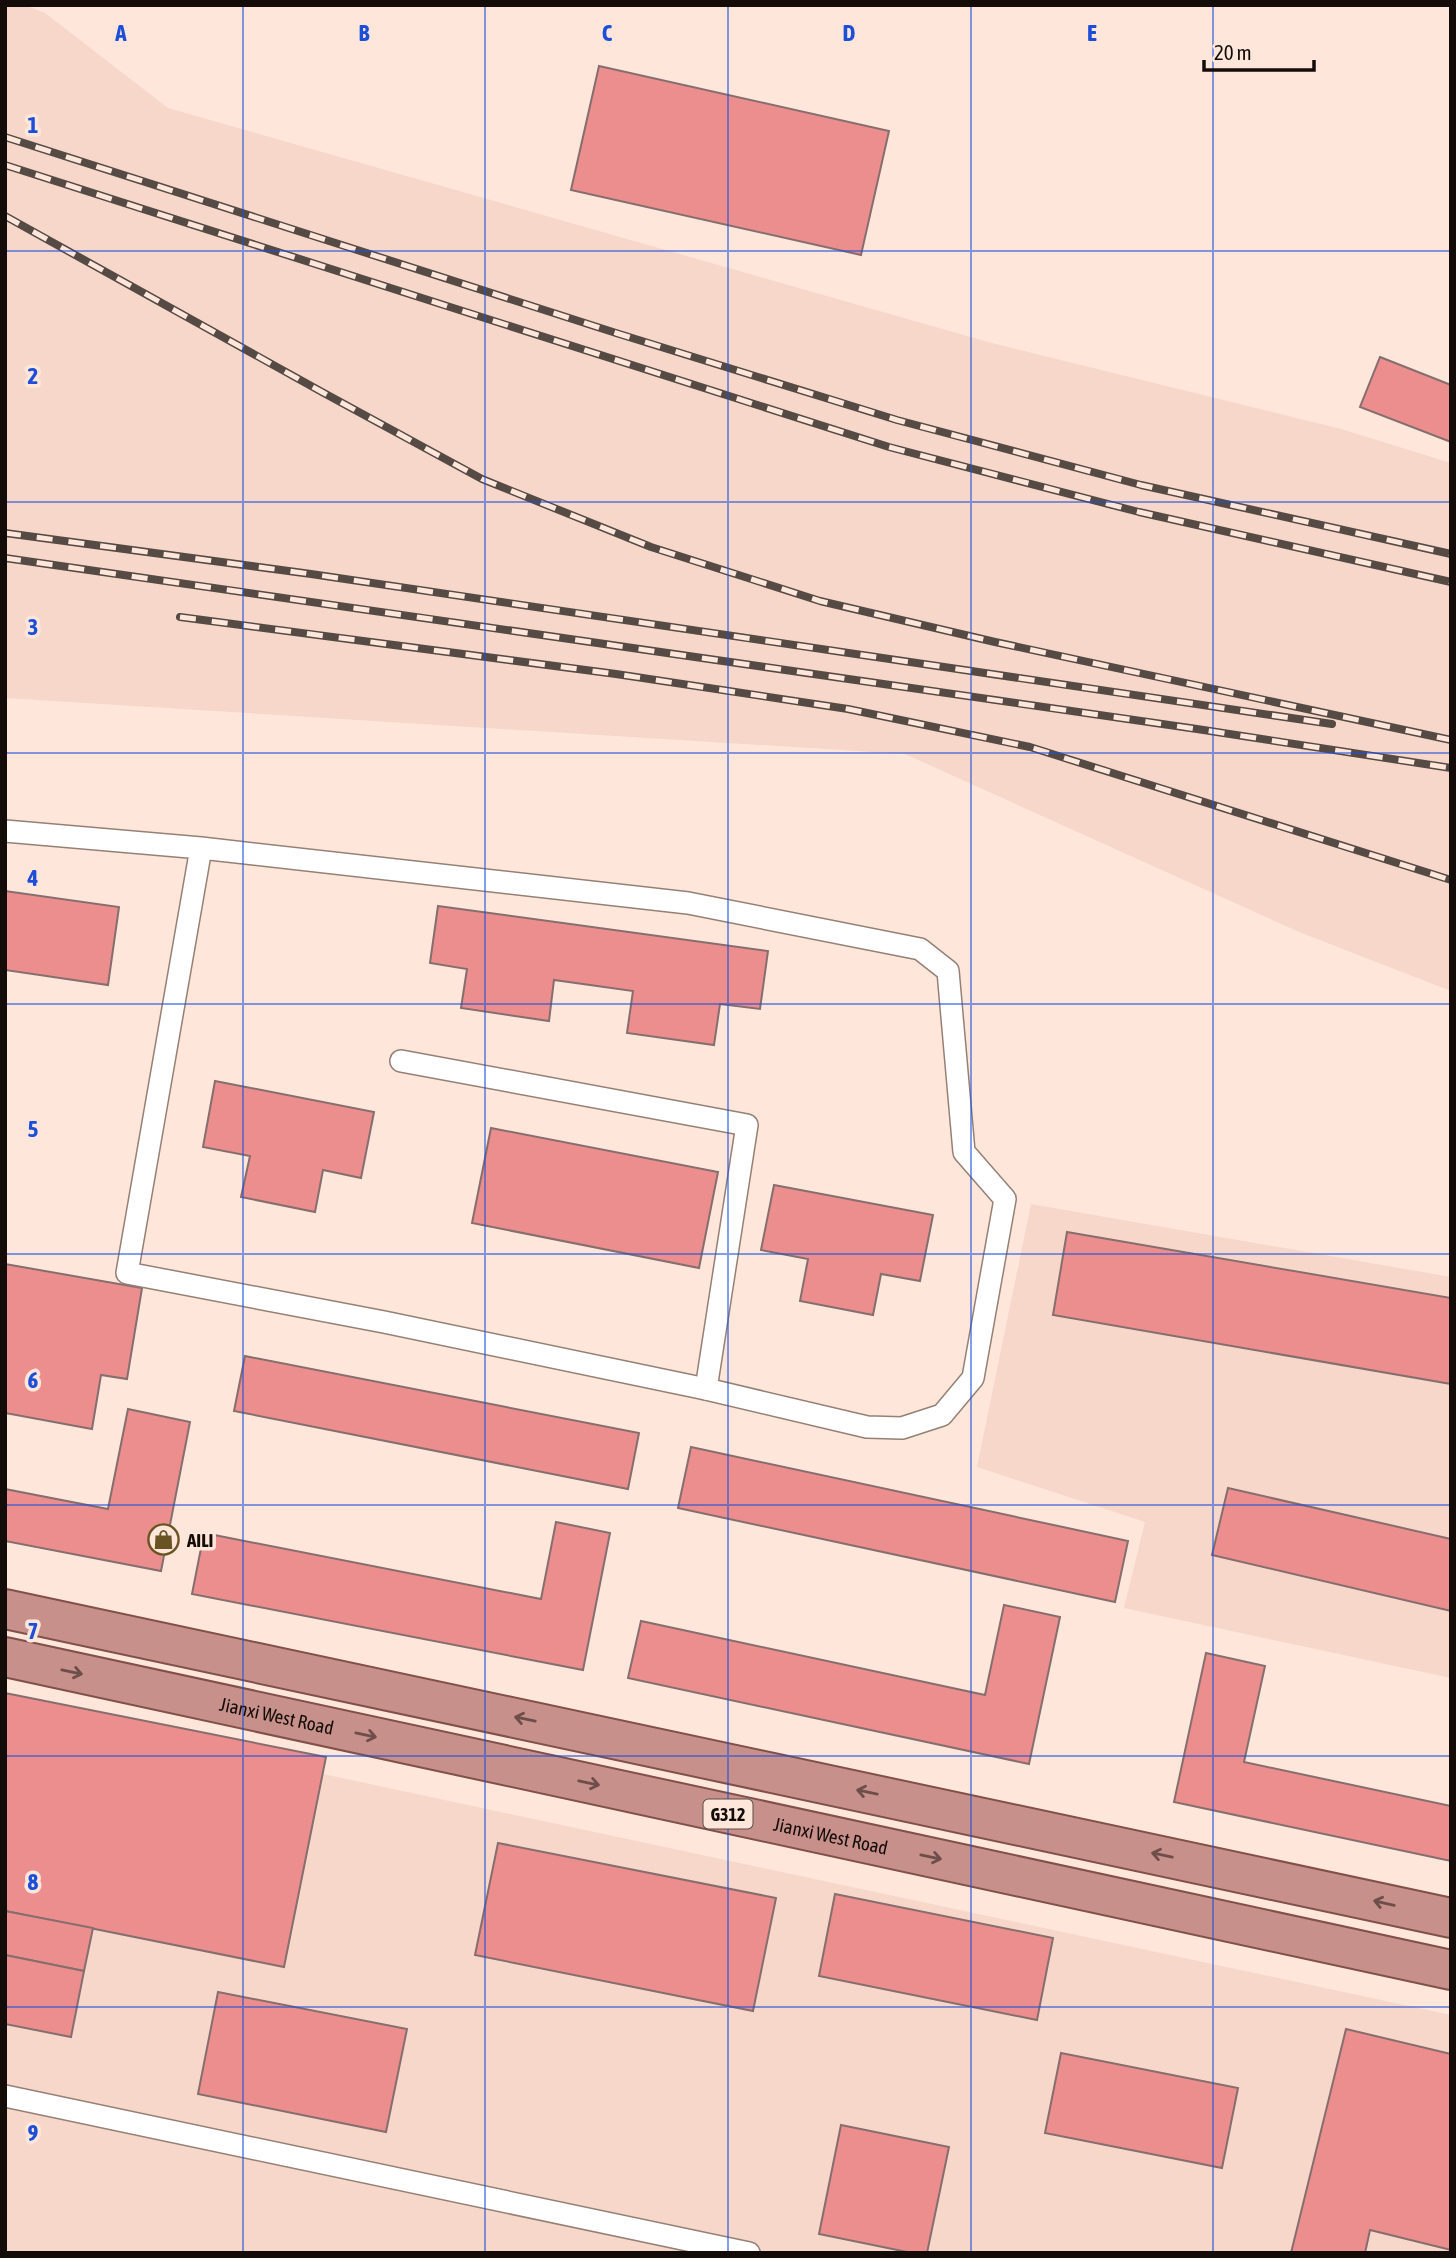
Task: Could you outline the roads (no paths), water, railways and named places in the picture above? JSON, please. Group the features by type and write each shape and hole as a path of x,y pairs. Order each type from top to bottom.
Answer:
{"highway":[{"path":"5,1609 1451,1918"},
{"name":"Jianxi West Road","path":"5,1657 1451,1970"}],"lane":[{"path":"5,831 201,848 688,903 920,949 948,971 964,1152 1005,1199 973,1378 942,1415 902,1428 867,1427 706,1389 384,1322 127,1273 201,848"},
{"path":"401,1061 747,1125 706,1389"},
{"path":"5,2096 749,2253"}],"railway":[{"path":"5,137 897,420 1141,485 1451,554"},
{"path":"5,165 889,447 1139,512 1451,582"},
{"path":"5,216 482,479 651,547 820,601 995,642 1451,740"},
{"path":"5,533 311,574 1332,724"},
{"path":"5,558 1451,768"},
{"path":"180,617 616,674 848,709 1030,747 1451,880"}],"place":[{"name":"AILI","path":"164,1540"}]}
